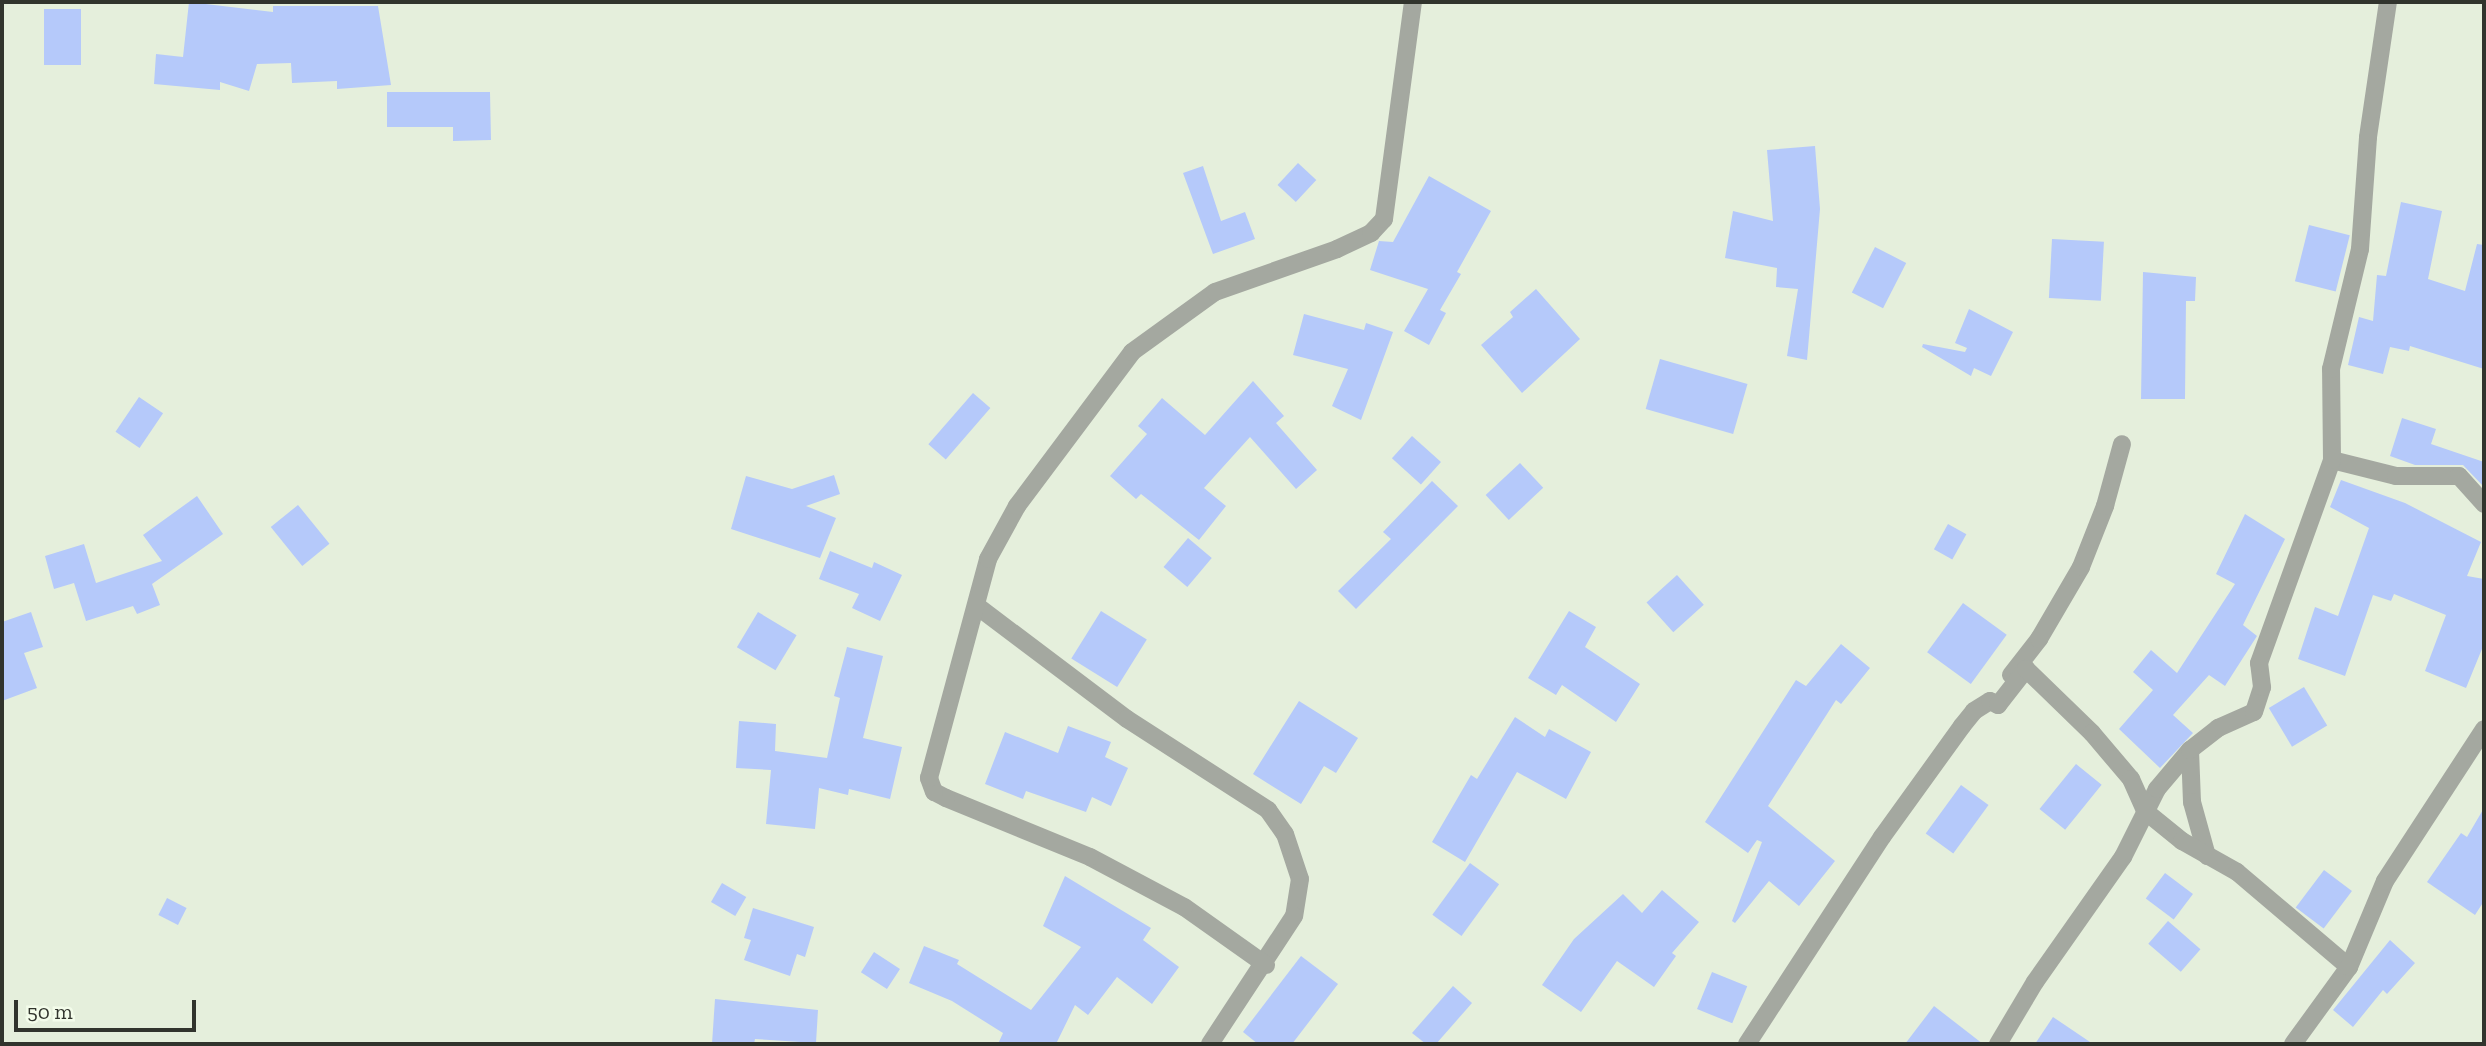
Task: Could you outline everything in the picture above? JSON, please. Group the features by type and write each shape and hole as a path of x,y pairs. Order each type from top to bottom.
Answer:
{"street":[{"path":"1266,965 1184,907 1102,863 934,792 929,778 988,559 1017,506 1132,352 1215,292 1337,249 1371,233 1384,219 1413,2"},
{"path":"1998,1044 2035,982 2123,858 2157,789 2190,750 2218,728 2254,712 2262,687 2259,663 2332,460 2331,369 2360,249 2368,137 2388,2"},
{"path":"1747,1044 1882,836 1974,711 1990,701 2039,639 2081,567 2105,506 2122,444"},
{"path":"2332,460 2396,476 2459,476 2484,504"},
{"path":"977,606 1127,719 1268,810 1285,834 1300,879 1294,916 1266,965 1210,1044"},
{"path":"1990,701 1998,705 2026,669 2092,733 2131,779 2145,811 2207,856 2237,872 2349,968"},
{"path":"2292,1044 2349,968 2385,881 2484,729"},
{"path":"2190,750 2192,802 2207,856"}],"building":[{"path":"189,2 273,12 273,6 378,6 391,85 337,89 337,81 292,83 291,63 257,64 249,91 220,82 220,90 154,84 156,54 183,57"},
{"path":"44,9 81,9 81,65 44,65"},
{"path":"387,92 490,92 491,140 453,141 453,127 387,127"},
{"path":"1815,146 1820,209 1807,360 1787,356 1798,289 1776,287 1777,268 1725,258 1733,211 1773,221 1767,150"},
{"path":"1298,163 1316,180 1296,202 1278,185"},
{"path":"1203,166 1221,221 1245,212 1255,239 1213,254 1183,173"},
{"path":"1429,176 1491,211 1457,272 1461,274 1440,310 1446,313 1429,345 1404,331 1428,289 1370,270 1379,241 1393,242"},
{"path":"2401,202 2442,211 2428,279 2465,291 2477,244 2484,245 2484,369 2410,346 2409,351 2390,347 2383,374 2348,365 2359,317 2373,321 2377,275 2386,276"},
{"path":"2309,225 2350,235 2336,291 2295,281"},
{"path":"2052,239 2104,242 2101,301 2049,298"},
{"path":"1875,247 1906,263 1883,308 1852,292"},
{"path":"2143,272 2196,277 2195,301 2186,301 2185,399 2141,399"},
{"path":"1536,289 1580,339 1522,393 1481,345 1513,317 1510,312"},
{"path":"1969,309 2013,332 1991,376 1974,368 1971,376 1922,347 1923,344 1965,352 1967,348 1955,343"},
{"path":"1304,314 1364,330 1366,323 1393,332 1361,420 1332,406 1348,369 1293,355"},
{"path":"1660,359 1747,384 1733,434 1646,409"},
{"path":"1253,381 1284,416 1276,423 1317,470 1296,489 1250,437 1204,488 1226,506 1199,540 1141,494 1136,499 1110,476 1147,434 1138,426 1162,398 1205,435"},
{"path":"973,393 990,408 946,459 928,444"},
{"path":"139,397 163,413 140,448 116,432"},
{"path":"2402,418 2436,429 2431,444 2484,462 2484,487 2463,465 2415,465 2390,456"},
{"path":"1412,436 1441,462 1421,484 1392,458"},
{"path":"1520,463 1543,488 1509,520 1486,495"},
{"path":"834,475 840,494 806,506 836,518 820,558 731,529 746,476 792,489"},
{"path":"2341,480 2405,503 2481,542 2467,576 2484,579 2484,644 2466,688 2425,671 2446,615 2394,594 2391,601 2373,595 2345,676 2298,659 2315,607 2338,616 2369,528 2330,507"},
{"path":"1432,481 1458,506 1356,609 1338,591 1391,539 1383,532"},
{"path":"197,496 223,534 152,584 160,605 137,614 133,606 86,621 74,583 54,589 45,556 84,544 96,583 162,561 143,535"},
{"path":"298,505 329,544 302,566 271,527"},
{"path":"2245,514 2285,539 2243,625 2257,636 2225,686 2209,675 2173,715 2193,733 2160,768 2119,729 2153,690 2133,672 2151,650 2177,673 2235,584 2216,574"},
{"path":"1948,524 1966,534 1952,560 1934,549"},
{"path":"1188,538 1212,558 1187,587 1164,567"},
{"path":"830,551 872,568 874,562 902,575 880,621 852,608 859,594 819,579"},
{"path":"1677,575 1704,605 1673,632 1647,602"},
{"path":"1963,603 2007,635 1971,684 1927,652"},
{"path":"1101,611 1147,640 1117,687 1071,658"},
{"path":"1569,611 1596,627 1585,647 1640,684 1616,722 1562,685 1556,695 1528,678"},
{"path":"31,612 43,647 24,653 37,688 2,701 2,622"},
{"path":"758,612 797,635 775,670 737,647"},
{"path":"1841,644 1870,668 1841,704 1836,700 1768,806 1835,861 1799,906 1769,881 1735,923 1732,921 1762,842 1757,840 1748,853 1705,822 1796,680 1806,686"},
{"path":"847,647 883,656 863,738 902,747 890,799 849,789 848,795 819,788 815,829 766,824 771,770 736,768 739,721 776,724 775,751 827,758 840,698 834,696"},
{"path":"2304,687 2327,726 2292,747 2269,708"},
{"path":"1299,701 1358,738 1336,773 1324,766 1301,804 1253,774"},
{"path":"1515,717 1545,737 1549,729 1591,752 1566,799 1517,772 1465,862 1432,842 1471,775 1477,779"},
{"path":"1068,726 1111,742 1105,757 1128,768 1111,806 1092,797 1086,812 1026,791 1023,799 985,784 1005,732 1058,753"},
{"path":"2076,764 2102,785 2065,830 2039,809"},
{"path":"1961,785 1989,805 1953,854 1926,834"},
{"path":"2484,808 2484,901 2475,915 2427,882 2461,833 2467,837"},
{"path":"1470,863 1499,884 1462,936 1432,915"},
{"path":"2324,870 2352,891 2324,929 2296,908"},
{"path":"2165,873 2193,894 2174,920 2146,899"},
{"path":"1065,876 1151,928 1143,940 1179,967 1152,1004 1117,977 1088,1015 1075,1005 1056,1044 998,1044 1003,1033 952,1001 909,983 924,946 959,960 957,964 1031,1010 1081,947 1043,926"},
{"path":"722,883 746,897 735,916 711,902"},
{"path":"1662,890 1699,922 1672,953 1676,956 1654,987 1617,961 1581,1012 1542,985 1574,939 1623,894 1642,913"},
{"path":"167,898 187,908 178,925 158,915"},
{"path":"753,908 814,927 805,957 797,954 790,976 744,960 751,940 744,938"},
{"path":"2168,921 2200,949 2181,972 2148,944"},
{"path":"2390,940 2415,963 2387,994 2383,990 2353,1027 2333,1010"},
{"path":"874,952 900,969 887,989 861,972"},
{"path":"1301,956 1338,984 1292,1044 1258,1044 1243,1032"},
{"path":"1712,972 1747,986 1732,1023 1697,1009"},
{"path":"1453,986 1472,1003 1436,1044 1426,1044 1412,1033"},
{"path":"715,999 818,1010 816,1043 755,1039 754,1044 712,1044"},
{"path":"1934,1006 1983,1044 1905,1044"},
{"path":"2053,1017 2093,1044 2035,1044"}]}
